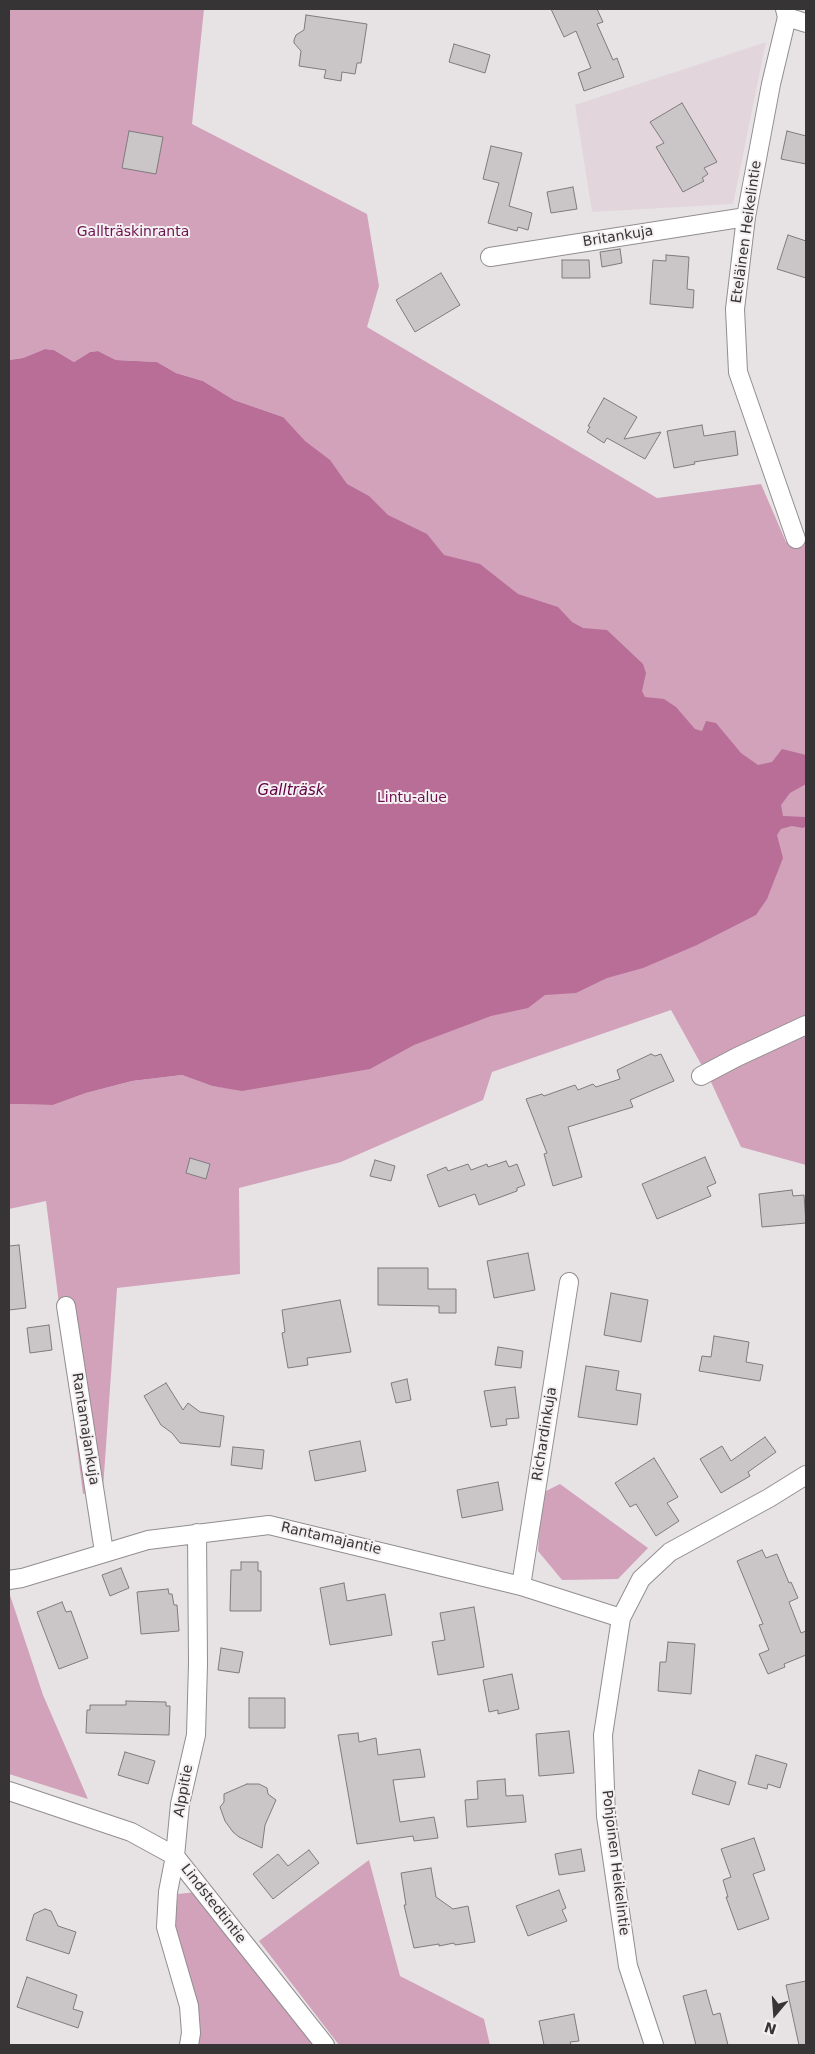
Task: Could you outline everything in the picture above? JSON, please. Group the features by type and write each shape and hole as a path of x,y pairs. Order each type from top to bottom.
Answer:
{"street":[{"path":"786,13 806,23"},
{"name":"Eteläinen Heikelintie","path":"786,13 746,218 735,309 738,372 796,539"},
{"name":"Britankuja","path":"490,257 746,218"},
{"path":"701,1076 806,1025"},
{"name":"Richardinkuja","path":"521,1586 569,1282"},
{"name":"Rantamajankuja","path":"66,1306 104,1552"},
{"name":"Pohjoinen Heikelintie","path":"654,2045 628,1966 606,1816 603,1734 621,1618 641,1579 670,1552 769,1498 806,1475"},
{"name":"Rantamajantie","path":"9,1580 22,1578 148,1540 264,1525 278,1526 521,1586 621,1618"},
{"name":"Alppitie","path":"189,2045 191,2033 189,2006 166,1927 168,1892 175,1856 180,1804 196,1735 198,1664 197,1533"},
{"name":"Lindstedtintie","path":"9,1791 131,1832 175,1856 325,2045"}],"shaded area":[{"path":"766,42 733,204 592,212 575,105"}],"green space":[{"path":"9,9 204,9 192,124 367,214 379,286 367,327 657,498 761,484 786,542 806,538 806,1165 741,1147 711,1082 671,1010 492,1072 483,1100 341,1162 239,1188 240,1274 117,1288 103,1489 83,1494 46,1201 9,1209 9,1104 53,1105 86,1093 132,1081 182,1075 212,1086 242,1090 283,417 234,400 203,381 176,373 157,362 116,360 98,351 90,352 74,362 54,350 45,349 23,358 9,360"},
{"path":"560,1484 648,1548 618,1579 562,1580 538,1551 542,1493"},
{"path":"9,1592 43,1695 88,1799 9,1774"},
{"path":"369,1860 400,1976 484,2019 490,2045 339,2045 259,1941"},
{"path":"196,1892 315,2045 197,2045 191,1979 179,1954 175,1917 178,1894"}],"water":[{"name":"Gallträsk","path":"45,349 54,350 74,362 90,352 98,351 116,360 157,362 176,373 203,381 234,400 283,417 305,441 330,460 347,484 369,496 388,515 427,534 444,555 480,564 518,594 558,607 572,622 583,628 607,630 643,664 646,673 642,691 645,697 664,699 676,707 695,729 702,731 706,721 716,723 741,753 758,765 772,762 782,749 806,755 806,784 790,793 781,805 783,816 806,817 806,826 803,828 792,826 781,829 777,835 783,858 767,899 756,915 697,945 643,968 607,978 576,993 545,995 528,1008 491,1016 414,1045 370,1069 242,1091 212,1086 182,1075 132,1081 86,1093 53,1105 9,1104 9,360 23,358"}],"building":[{"path":"551,9 597,9 603,22 597,24 613,60 617,58 624,77 584,91 578,73 591,68 576,31 564,37"},
{"path":"306,15 367,24 361,63 357,63 355,74 342,72 341,81 324,78 326,70 299,66 301,51 294,43 294,40 296,35 304,30"},
{"path":"454,44 490,55 485,73 449,62"},
{"path":"682,103 717,162 704,168 708,174 702,178 704,181 683,192 656,147 664,143 650,122"},
{"path":"129,131 163,137 156,174 122,168"},
{"path":"787,131 806,136 806,164 781,159"},
{"path":"491,146 522,153 509,206 532,213 528,230 518,227 517,231 488,223 499,183 483,179"},
{"path":"573,187 577,209 551,213 547,192"},
{"path":"788,235 806,241 806,278 777,269"},
{"path":"620,249 622,263 602,267 600,252"},
{"path":"666,255 689,257 687,289 694,290 693,308 650,304 653,260 666,261"},
{"path":"562,260 589,260 590,278 562,278"},
{"path":"441,273 460,305 415,332 396,300"},
{"path":"604,398 637,417 624,439 661,432 645,459 607,438 604,443 587,432 590,427 588,426"},
{"path":"702,425 704,436 735,431 738,455 694,462 695,464 674,468 667,431"},
{"path":"651,1054 655,1056 661,1054 674,1081 630,1100 633,1107 568,1127 582,1177 553,1186 544,1154 547,1153 526,1099 542,1094 544,1096 575,1085 578,1090 593,1084 596,1087 620,1079 617,1070"},
{"path":"705,1157 716,1183 707,1187 711,1196 657,1219 642,1184"},
{"path":"190,1158 210,1164 206,1179 186,1173"},
{"path":"375,1160 395,1166 391,1181 370,1176"},
{"path":"506,1161 509,1167 517,1164 525,1185 517,1188 517,1191 479,1205 475,1194 439,1207 427,1175 446,1167 448,1171 468,1164 471,1170 487,1164 488,1167"},
{"path":"792,1190 793,1196 804,1195 806,1223 762,1227 759,1194"},
{"path":"19,1245 26,1308 9,1310 9,1246"},
{"path":"528,1253 535,1290 494,1298 487,1261"},
{"path":"378,1268 428,1268 428,1289 456,1289 456,1313 439,1313 439,1306 378,1305"},
{"path":"611,1293 648,1300 641,1342 604,1335"},
{"path":"340,1300 351,1352 307,1358 308,1365 288,1368 282,1333 285,1332 282,1310"},
{"path":"49,1325 52,1350 30,1353 27,1328"},
{"path":"714,1336 749,1342 746,1362 763,1365 760,1381 699,1371 702,1356 711,1357"},
{"path":"498,1347 523,1351 521,1368 495,1365"},
{"path":"586,1366 619,1371 616,1390 641,1394 637,1425 578,1417"},
{"path":"407,1379 411,1400 396,1403 391,1383"},
{"path":"166,1383 183,1410 188,1403 200,1412 224,1416 220,1447 180,1443 172,1433 161,1425 144,1396"},
{"path":"515,1387 519,1418 506,1419 507,1425 491,1427 484,1391"},
{"path":"765,1437 776,1452 748,1472 750,1476 721,1493 700,1459 722,1446 731,1461"},
{"path":"360,1441 366,1471 315,1481 309,1451"},
{"path":"233,1447 264,1450 262,1469 231,1465"},
{"path":"654,1458 678,1497 667,1503 679,1521 656,1536 636,1504 630,1507 615,1483"},
{"path":"498,1482 503,1510 462,1518 457,1490"},
{"path":"762,1550 766,1558 777,1554 789,1583 791,1582 798,1598 789,1602 801,1633 806,1631 806,1655 784,1664 785,1667 768,1674 759,1654 769,1650 759,1625 763,1624 737,1561"},
{"path":"241,1562 258,1562 258,1571 261,1571 261,1611 230,1611 231,1570 241,1570"},
{"path":"121,1568 129,1588 110,1596 102,1575"},
{"path":"344,1583 347,1601 385,1594 392,1635 330,1645 320,1588"},
{"path":"168,1589 169,1594 172,1594 174,1605 177,1605 179,1631 141,1634 137,1592"},
{"path":"62,1602 66,1612 71,1611 88,1658 59,1669 37,1612"},
{"path":"474,1607 484,1667 438,1675 432,1642 445,1640 440,1613"},
{"path":"668,1642 695,1644 691,1694 658,1691 660,1662 666,1662"},
{"path":"221,1648 243,1652 239,1673 218,1670"},
{"path":"512,1674 519,1709 498,1714 498,1710 489,1712 483,1680"},
{"path":"249,1698 285,1698 285,1728 249,1728"},
{"path":"126,1701 166,1702 166,1706 170,1706 169,1735 86,1733 87,1710 90,1710 90,1705 126,1705"},
{"path":"569,1731 574,1773 539,1776 536,1734"},
{"path":"358,1733 359,1742 376,1738 378,1755 420,1749 425,1777 393,1780 400,1822 434,1817 438,1838 414,1841 413,1836 357,1844 338,1735"},
{"path":"125,1752 155,1761 148,1784 118,1775"},
{"path":"756,1755 787,1764 780,1788 768,1784 767,1789 748,1784"},
{"path":"699,1770 736,1782 729,1805 692,1794"},
{"path":"505,1779 506,1796 523,1795 526,1822 467,1827 465,1800 478,1799 477,1781"},
{"path":"247,1784 259,1784 267,1788 268,1794 276,1800 265,1825 262,1848 233,1832 225,1821 220,1807 224,1802 224,1794"},
{"path":"754,1838 765,1870 753,1874 769,1919 738,1930 726,1897 728,1897 723,1880 731,1877 721,1849"},
{"path":"581,1849 585,1871 559,1875 555,1854"},
{"path":"309,1850 319,1863 273,1899 253,1874 278,1854 288,1866"},
{"path":"431,1868 436,1897 453,1909 468,1906 475,1942 439,1946 439,1944 414,1948 404,1905 406,1905 401,1873"},
{"path":"559,1890 566,1908 562,1910 567,1921 528,1936 516,1906"},
{"path":"45,1909 51,1911 58,1926 76,1932 69,1954 26,1940 34,1914"},
{"path":"27,1977 77,1995 73,2009 83,2012 78,2028 17,2007"},
{"path":"806,1981 806,2045 799,2045 786,1985"},
{"path":"706,1990 713,2015 720,2013 728,2045 696,2045 683,1996"},
{"path":"574,2014 579,2041 570,2042 571,2045 544,2045 539,2021"}],"park label":[{"name":"Gallträskinranta","path":"133,232"},
{"name":"Lintu-alue","path":"412,798"}]}
